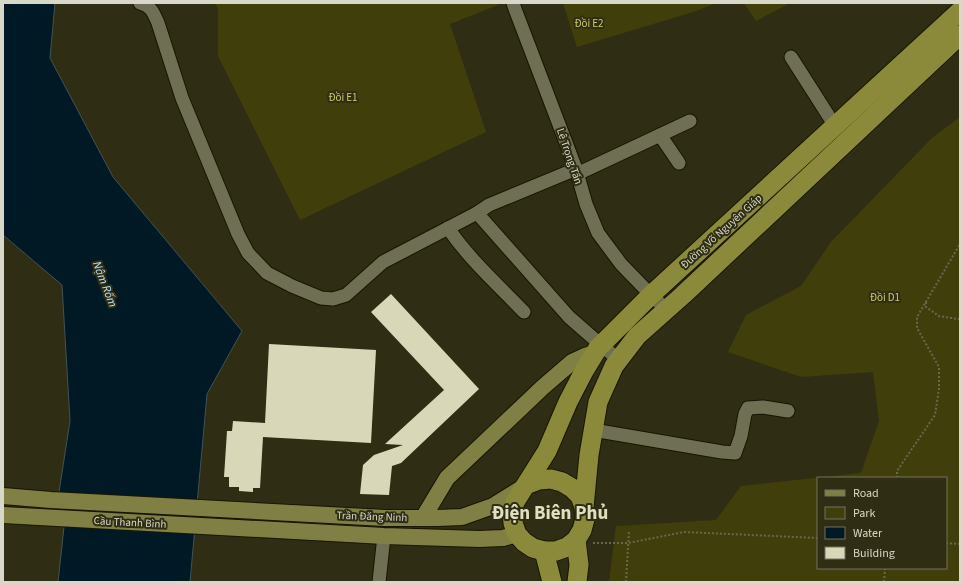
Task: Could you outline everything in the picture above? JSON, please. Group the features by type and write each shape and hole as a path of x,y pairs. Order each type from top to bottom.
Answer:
{"highway":[{"name":"Đường Võ Nguyên Giáp","path":"526,485 547,451 568,402 598,349 651,295 835,126 958,22"},
{"name":"Đường Võ Nguyên Giáp","path":"584,507 589,455 598,402 614,366 637,336 667,310 958,22"},
{"path":"577,582 584,542 582,530 585,519 584,507 580,496 572,488 562,482 551,479 539,480 526,485 515,502 512,512 513,523 517,534 524,542 533,548 544,551 556,551 584,542"},
{"path":"544,551 552,582"}],"main road":[{"path":"423,518 447,478 543,387 572,362 598,349"},
{"name":"Trần Đăng Ninh","path":"210,508 385,518 462,517 493,506 526,485"},
{"name":"Cầu Thanh Bình","path":"3,496 51,500 210,508"},
{"name":"Cầu Thanh Bình","path":"3,515 211,526"},
{"path":"384,536 385,518"},
{"name":"Trần Đăng Ninh","path":"211,526 384,536 479,539 503,538 517,534"}],"street":[{"path":"143,3 153,11 182,98 238,234 248,253 267,273 292,286 321,298 333,300 346,295 383,262 477,213 488,205 577,171 690,121"},
{"name":"Lê Trọng Tấn","path":"513,3 577,171 586,204 598,233 621,264 667,310"},
{"path":"791,57 835,126"},
{"path":"660,135 679,163"},
{"path":"477,213 598,349 619,360"},
{"path":"448,228 456,240 524,312"},
{"path":"593,430 735,453 741,436 745,414 748,408 788,411"},
{"path":"379,582 384,536"}],"path":[{"path":"897,477 897,471 935,415 940,389 939,368 917,328 917,317 960,244"},
{"path":"926,302 926,307 939,316 960,319"},
{"path":"626,582 629,532"},
{"path":"584,542 628,543 684,532 817,538"},
{"path":"947,543 960,544"},
{"path":"884,582 885,569"}],"green space":[{"name":"Đồi E1","path":"215,3 498,3 498,5 450,24 486,132 300,220 218,56 218,9"},
{"name":"Đồi E2","path":"563,3 717,3 693,12 577,47"},
{"path":"744,3 790,3 756,21"},
{"name":"Đồi D1","path":"960,117 960,582 609,582 616,526 716,520 741,486 817,478 817,569 947,569 947,477 824,477 861,473 879,421 873,372 801,377 728,352 746,315 801,286 831,242 932,138"}],"water":[{"name":"Nậm Rốm","path":"3,3 55,3 50,58 113,177 242,331 207,394 190,582 58,582 64,527 59,492 70,421 62,285 3,235"}],"building":[{"path":"391,294 479,389 401,463 392,466 389,495 360,494 363,465 374,455 403,445 385,444 444,390 371,312"},
{"path":"269,344 376,350 371,443 263,437 260,488 253,488 253,492 239,491 239,487 229,487 229,477 224,477 227,431 232,431 233,421 265,423"}],"district":[{"name":"Điện Biên Phủ","path":"550,512"}]}
